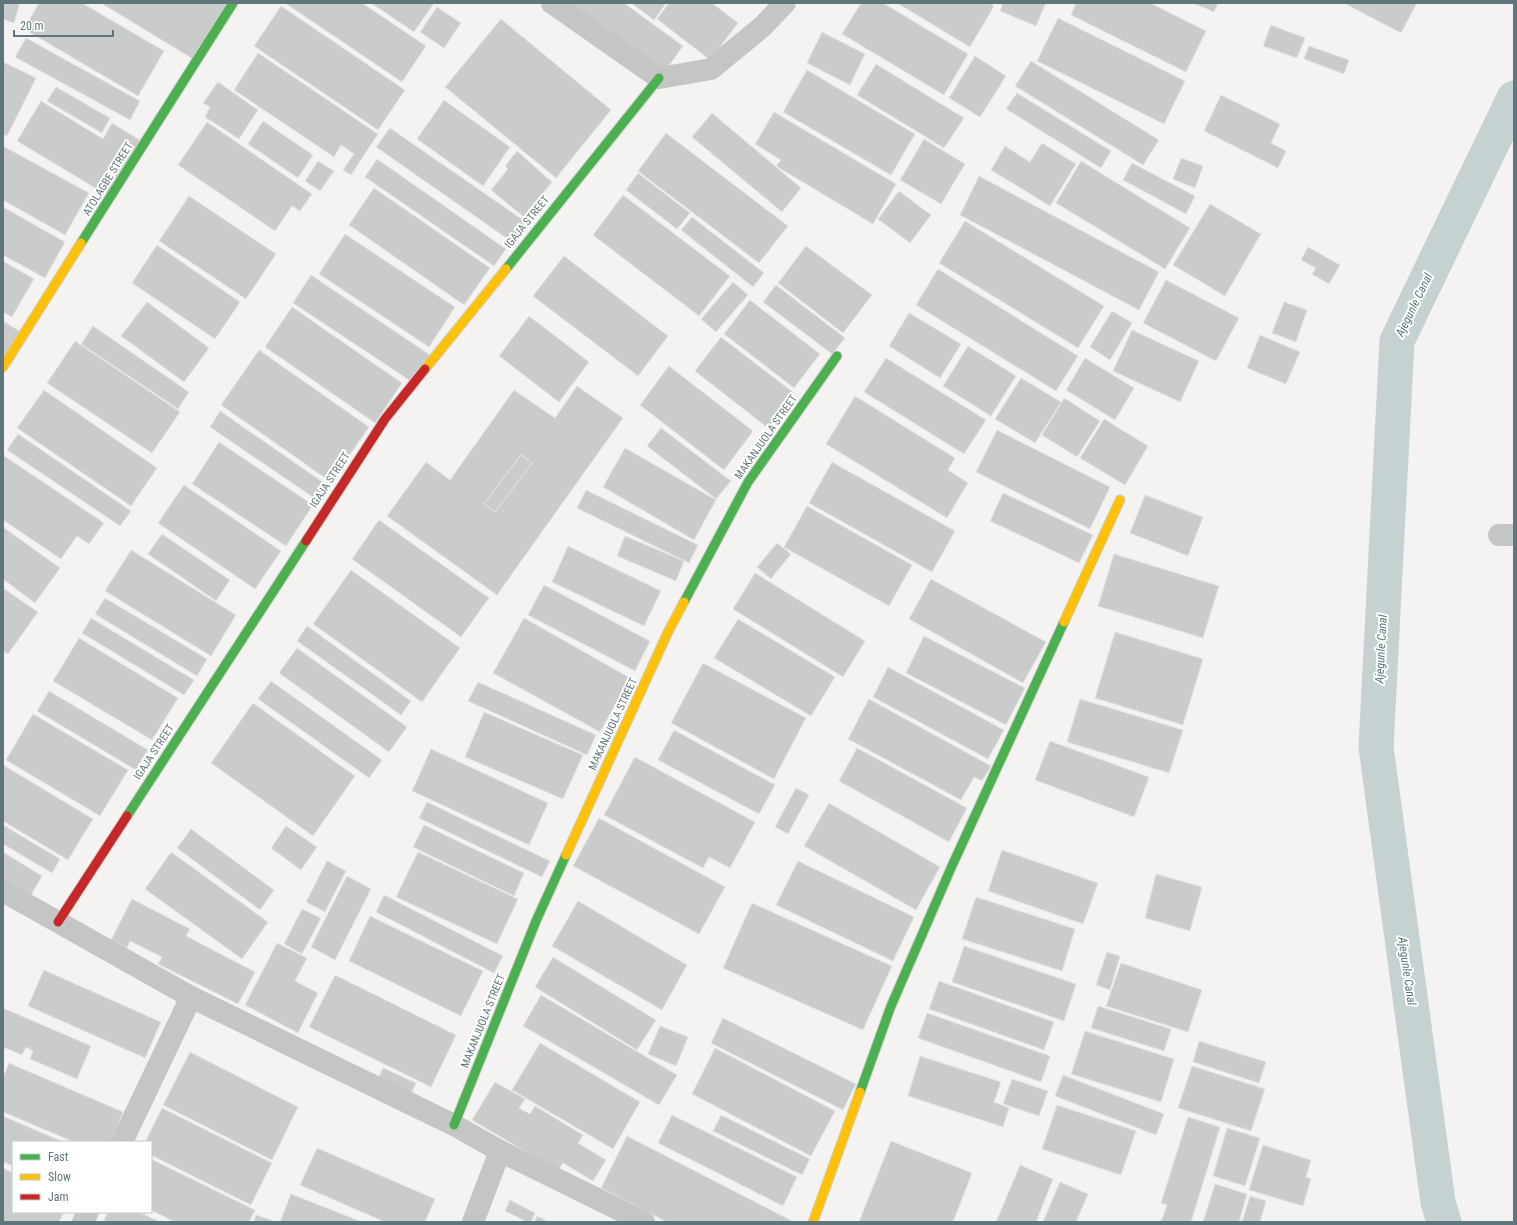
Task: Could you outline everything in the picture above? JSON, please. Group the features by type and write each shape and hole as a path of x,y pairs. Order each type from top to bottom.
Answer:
{"street":[{"name":"ATOLAGBE STREET","path":"3,367 233,3"},
{"path":"552,3 659,78 711,68 763,26 785,3"},
{"name":"IGAJA STREET","path":"58,922 384,419 659,78"},
{"name":"MAKANJUOLA STREET","path":"454,1125 536,921 668,632 748,482 837,356"},
{"path":"813,1222 891,1006 951,868 1120,500"},
{"path":"3,891 191,997 454,1125 500,1151 644,1222"},
{"path":"122,1141 191,997"},
{"path":"473,1222 500,1151"},
{"path":"83,1222 88,1213"}],"building":[{"path":"3,3 20,3 14,23 3,19"},
{"path":"39,3 82,3 164,51 138,96 24,29"},
{"path":"101,3 227,3 193,59"},
{"path":"285,3 362,3 426,46 402,82"},
{"path":"371,3 434,3 414,32"},
{"path":"560,3 624,3 683,46 661,77"},
{"path":"631,3 666,3 654,20"},
{"path":"669,3 712,3 738,23 710,60 657,19"},
{"path":"861,3 883,3 968,54 944,95 842,34"},
{"path":"897,3 989,3 994,6 970,47"},
{"path":"1003,3 1046,3 1036,26 1000,11"},
{"path":"1076,3 1150,3 1206,31 1186,72 1071,15"},
{"path":"1193,3 1218,3 1214,12"},
{"path":"1344,3 1417,3 1401,33"},
{"path":"281,6 405,90 378,130 254,46"},
{"path":"437,7 461,23 444,48 420,32"},
{"path":"1058,18 1185,81 1164,124 1037,61"},
{"path":"501,19 611,110 556,178 445,87"},
{"path":"1271,25 1305,38 1297,58 1263,46"},
{"path":"822,32 865,54 850,85 807,63"},
{"path":"26,38 140,101 130,120 15,57"},
{"path":"1309,46 1349,60 1344,74 1304,59"},
{"path":"258,53 378,134 351,175 343,170 354,154 341,145 334,157 234,90"},
{"path":"975,56 1006,76 980,117 949,98"},
{"path":"1031,61 1159,140 1143,165 1015,86"},
{"path":"3,62 36,78 7,136 3,134"},
{"path":"876,64 964,118 944,148 857,95"},
{"path":"807,70 915,134 891,175 783,112"},
{"path":"218,82 258,110 239,139 205,117 210,107 203,103"},
{"path":"56,87 110,118 102,133 47,101"},
{"path":"1017,93 1111,151 1101,168 1006,109"},
{"path":"1221,95 1280,124 1271,143 1286,151 1278,168 1204,131"},
{"path":"444,100 510,147 483,186 417,139"},
{"path":"41,101 103,139 112,123 140,140 107,195 17,141"},
{"path":"774,112 896,184 873,224 776,166 781,160 755,144"},
{"path":"712,113 801,188 782,212 692,137"},
{"path":"263,121 313,155 298,178 248,144"},
{"path":"207,122 312,194 300,211 292,206 275,231 178,165"},
{"path":"390,128 526,222 512,242 376,147"},
{"path":"666,133 788,226 759,263 638,171"},
{"path":"924,139 965,164 941,204 900,180"},
{"path":"1042,143 1076,164 1050,206 991,170 1005,146 1030,162"},
{"path":"3,146 89,193 65,235 3,200"},
{"path":"517,151 552,182 524,217 491,190 508,169 505,166"},
{"path":"1181,158 1203,166 1195,188 1173,179"},
{"path":"377,159 506,249 494,266 365,177"},
{"path":"318,161 334,171 320,191 305,181"},
{"path":"1081,161 1190,228 1165,269 1056,203"},
{"path":"1132,163 1195,196 1186,214 1123,180"},
{"path":"638,173 690,213 677,229 626,190"},
{"path":"979,176 1159,272 1139,310 960,215"},
{"path":"374,188 490,268 464,305 349,225"},
{"path":"899,191 931,215 910,243 878,219"},
{"path":"623,195 730,276 699,316 593,235"},
{"path":"189,196 276,254 246,299 159,241"},
{"path":"1210,204 1261,234 1225,296 1173,265"},
{"path":"3,207 65,242 45,278 3,255"},
{"path":"692,217 764,273 753,287 681,230"},
{"path":"965,221 1104,306 1078,348 939,263"},
{"path":"345,234 455,307 429,347 319,274"},
{"path":"157,245 240,302 215,339 132,283"},
{"path":"806,246 872,295 843,333 778,283"},
{"path":"1308,247 1340,265 1329,284 1312,274 1316,268 1301,260"},
{"path":"564,256 668,336 638,376 533,296"},
{"path":"3,261 34,279 12,317 3,312"},
{"path":"938,269 1078,356 1056,391 916,305"},
{"path":"311,275 430,355 412,382 293,303"},
{"path":"1166,280 1239,318 1216,361 1143,323"},
{"path":"733,282 748,295 716,332 701,319"},
{"path":"776,285 845,338 832,354 763,302"},
{"path":"750,300 820,354 794,388 724,334"},
{"path":"147,302 209,348 184,382 121,336"},
{"path":"1284,302 1307,310 1296,342 1272,333"},
{"path":"292,307 402,383 375,423 265,347"},
{"path":"1112,311 1132,323 1110,360 1090,347"},
{"path":"909,313 961,344 940,378 889,346"},
{"path":"529,316 589,362 559,402 499,356"},
{"path":"3,321 21,332 3,363"},
{"path":"93,326 189,392 178,409 81,344"},
{"path":"1132,330 1199,361 1180,402 1113,371"},
{"path":"1260,335 1300,352 1286,384 1247,368"},
{"path":"721,337 794,393 768,428 695,371"},
{"path":"75,341 180,412 152,453 47,383"},
{"path":"968,346 1016,376 991,416 943,386"},
{"path":"259,350 369,427 331,482 221,405"},
{"path":"886,358 986,420 964,454 864,392"},
{"path":"1085,358 1134,388 1115,420 1066,390"},
{"path":"669,366 753,431 724,470 640,405"},
{"path":"1021,378 1061,402 1035,443 995,419"},
{"path":"577,386 623,418 497,595 387,516 426,462 450,480 514,390 555,418","holes":["521,455 532,463 495,512 484,504"]},
{"path":"44,390 157,468 131,506 17,428"},
{"path":"855,396 955,458 948,470 968,483 947,518 826,444"},
{"path":"1064,398 1100,421 1077,457 1042,435"},
{"path":"220,411 327,485 317,500 210,427"},
{"path":"1104,419 1148,446 1125,485 1080,458"},
{"path":"661,428 731,481 716,499 647,446"},
{"path":"997,430 1110,487 1090,529 976,472"},
{"path":"18,434 131,511 120,526 7,450"},
{"path":"219,442 313,505 286,546 192,484"},
{"path":"625,448 716,500 694,540 603,487"},
{"path":"3,455 104,523 89,544 77,536 61,559 3,520"},
{"path":"521,455 532,463 495,512 484,504"},
{"path":"832,462 955,531 932,572 809,503"},
{"path":"184,485 281,551 255,589 158,523"},
{"path":"586,490 698,545 689,563 577,508"},
{"path":"1003,493 1093,535 1079,563 990,521"},
{"path":"1145,495 1203,517 1188,556 1130,533"},
{"path":"807,506 912,565 889,606 784,547"},
{"path":"379,520 489,598 461,637 352,559"},
{"path":"3,527 60,568 35,603 3,579"},
{"path":"162,534 230,580 216,601 148,554"},
{"path":"625,536 684,561 676,581 617,556"},
{"path":"777,543 791,554 771,579 757,567"},
{"path":"568,546 661,591 644,626 552,582"},
{"path":"131,550 236,615 211,656 105,591"},
{"path":"1114,554 1219,586 1203,638 1098,606"},
{"path":"351,570 460,648 422,702 313,624"},
{"path":"755,573 865,641 843,677 733,609"},
{"path":"931,579 1046,642 1023,683 909,619"},
{"path":"544,585 650,641 635,671 528,615"},
{"path":"3,588 38,612 8,654 3,651"},
{"path":"105,598 207,659 197,676 95,614"},
{"path":"91,618 194,680 184,695 82,633"},
{"path":"524,618 630,678 600,732 493,673"},
{"path":"738,619 835,677 811,716 714,658"},
{"path":"307,626 411,701 401,715 297,641"},
{"path":"1115,632 1203,659 1183,725 1095,698"},
{"path":"924,636 1025,688 1006,725 906,673"},
{"path":"79,638 178,698 152,740 53,681"},
{"path":"297,648 407,727 389,752 279,673"},
{"path":"703,663 806,718 774,779 671,723"},
{"path":"888,667 1004,730 988,759 873,697"},
{"path":"271,681 382,760 369,778 258,699"},
{"path":"478,682 596,735 587,755 468,701"},
{"path":"49,691 148,750 136,770 37,711"},
{"path":"869,699 991,766 982,781 974,777 961,800 848,739"},
{"path":"1080,699 1183,730 1169,773 1067,742"},
{"path":"253,703 355,776 313,836 211,763"},
{"path":"484,712 583,755 563,799 465,757"},
{"path":"33,714 128,770 100,816 6,760"},
{"path":"674,730 775,785 759,814 658,760"},
{"path":"1050,741 1149,777 1134,817 1035,780"},
{"path":"857,748 967,808 949,842 839,781"},
{"path":"431,749 548,803 529,845 412,791"},
{"path":"635,757 755,822 730,868 709,857 703,868 604,815"},
{"path":"3,765 93,819 68,860 3,821"},
{"path":"796,788 809,795 788,834 775,827"},
{"path":"427,802 550,861 542,877 419,818"},
{"path":"829,803 940,867 916,910 804,846"},
{"path":"599,818 725,887 699,934 573,866"},
{"path":"3,825 60,859 52,873 3,844"},
{"path":"424,825 524,873 514,896 413,847"},
{"path":"286,826 317,847 301,870 271,848"},
{"path":"191,829 274,890 260,910 177,848"},
{"path":"1002,850 1098,883 1083,924 988,891"},
{"path":"3,852 42,876 31,895 3,879"},
{"path":"171,852 268,922 242,959 145,889"},
{"path":"418,852 518,899 497,944 396,897"},
{"path":"327,861 346,871 325,912 306,902"},
{"path":"798,861 914,917 893,961 776,905"},
{"path":"1156,874 1202,887 1190,931 1145,918"},
{"path":"347,876 371,889 335,960 311,947"},
{"path":"384,895 503,956 494,973 376,912"},
{"path":"976,897 1075,929 1062,971 962,939"},
{"path":"132,899 190,929 186,936 255,972 238,1004 158,964 162,957 130,941 127,948 111,940"},
{"path":"578,901 687,965 662,1010 552,946"},
{"path":"752,903 892,966 863,1030 723,968"},
{"path":"302,909 321,918 302,954 284,944"},
{"path":"370,916 483,971 461,1016 349,961"},
{"path":"277,943 307,958 295,981 318,993 298,1033 245,1005"},
{"path":"964,946 1076,984 1064,1021 952,982"},
{"path":"1107,952 1120,956 1110,990 1096,985"},
{"path":"553,957 656,1020 637,1050 535,987"},
{"path":"1121,963 1202,990 1188,1032 1106,1006"},
{"path":"44,970 161,1022 145,1058 28,1006"},
{"path":"335,975 456,1035 431,1087 309,1027"},
{"path":"939,981 1054,1022 1044,1050 929,1009"},
{"path":"541,995 677,1075 659,1105 523,1026"},
{"path":"1098,1006 1171,1029 1164,1051 1091,1028"},
{"path":"3,1008 91,1046 77,1079 30,1059 33,1051 26,1047 22,1055 3,1047"},
{"path":"927,1013 1050,1056 1041,1082 918,1038"},
{"path":"723,1018 856,1084 843,1110 711,1043"},
{"path":"660,1026 688,1037 676,1066 648,1054"},
{"path":"1085,1031 1174,1059 1161,1102 1071,1074"},
{"path":"1199,1041 1266,1062 1259,1083 1193,1062"},
{"path":"540,1043 640,1102 613,1149 512,1090"},
{"path":"715,1048 835,1111 811,1156 692,1094"},
{"path":"190,1052 298,1107 272,1160 163,1105"},
{"path":"920,1056 1001,1082 994,1102 1009,1108 1003,1127 908,1096"},
{"path":"9,1063 123,1112 111,1141 72,1141 3,1112 3,1078"},
{"path":"1192,1066 1265,1089 1251,1131 1178,1108"},
{"path":"383,1068 416,1083 410,1096 377,1081"},
{"path":"1063,1075 1164,1114 1156,1135 1055,1096"},
{"path":"1012,1079 1048,1091 1039,1116 1003,1104"},
{"path":"495,1082 525,1099 519,1108 530,1114 535,1106 583,1135 578,1143 606,1160 593,1181 563,1163 558,1171 472,1120"},
{"path":"1057,1105 1136,1131 1121,1175 1042,1149"},
{"path":"162,1108 272,1163 251,1205 152,1156 152,1141 146,1141"},
{"path":"672,1115 797,1177 783,1206 658,1143"},
{"path":"721,1115 810,1159 802,1175 713,1131"},
{"path":"3,1116 61,1141 12,1141 12,1166 3,1162"},
{"path":"1188,1117 1220,1127 1191,1222 1161,1222 1167,1205 1161,1203"},
{"path":"1227,1128 1260,1138 1245,1186 1213,1176"},
{"path":"627,1136 794,1222 667,1222 601,1188"},
{"path":"891,1141 972,1173 953,1222 859,1222"},
{"path":"1263,1145 1311,1160 1306,1177 1311,1179 1303,1206 1249,1190"},
{"path":"317,1148 435,1199 425,1222 385,1222 300,1185"},
{"path":"152,1159 255,1210 249,1222 175,1222 152,1210"},
{"path":"1020,1165 1053,1179 1036,1222 996,1222"},
{"path":"3,1168 12,1172 12,1213 64,1213 59,1222 3,1221"},
{"path":"1060,1182 1088,1194 1076,1222 1043,1222"},
{"path":"1215,1184 1247,1194 1239,1222 1203,1222"},
{"path":"291,1194 362,1222 280,1222"},
{"path":"1250,1196 1266,1201 1260,1222 1242,1222"},
{"path":"510,1200 535,1213 531,1222 527,1222 505,1211"},
{"path":"108,1213 141,1213 160,1222 108,1222 104,1220"},
{"path":"256,1215 277,1222 254,1222"},
{"path":"537,1216 549,1222 535,1222"}],"waterway":[{"name":"Ajegunle Canal","path":"1444,1222 1438,1202 1376,747 1397,341 1514,98"}],"traffic: fast":[{"path":"81,243 233,3"},
{"path":"506,269 659,78"},
{"path":"684,602 748,482 837,356"},
{"path":"127,816 306,541"},
{"path":"860,1092 891,1006 951,868 1064,622"},
{"path":"454,1125 536,921 566,855"}],"traffic: slow":[{"path":"3,367 81,243"},
{"path":"425,369 506,269"},
{"path":"1064,622 1120,500"},
{"path":"566,855 668,632 684,602"},
{"path":"813,1222 860,1092"}],"traffic: jam":[{"path":"306,541 385,419 425,369"},
{"path":"58,922 127,816"}]}
